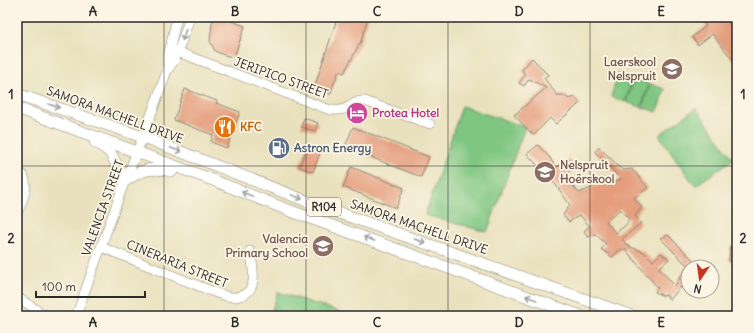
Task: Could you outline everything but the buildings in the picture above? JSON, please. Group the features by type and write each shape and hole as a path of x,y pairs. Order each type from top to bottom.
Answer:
{"main road":[{"name":"SAMORA MACHELL DRIVE","path":"17,94 143,137 314,204 632,316"},
{"name":"R104","path":"17,108 210,179 288,210 581,316"},
{"path":"29,112 99,144 110,152 125,181 141,172 153,169 160,169 210,179"}],"street":[{"path":"167,71 169,50 177,17"},
{"path":"167,71 174,62 190,17"},
{"name":"JERIPICO STREET","path":"169,50 178,52 330,110 344,109 360,100 430,124"},
{"name":"VALENCIA STREET","path":"76,316 167,71"},
{"path":"17,169 23,174 26,180 24,196 17,214"},
{"name":"CINERARIA STREET","path":"101,247 227,297 242,296 249,293 254,278 250,251"},
{"path":"17,297 46,316"}],"green space":[{"path":"618,74 633,79 625,102 611,97"},
{"path":"634,79 649,84 641,107 626,102"},
{"path":"650,84 665,89 657,112 642,107"},
{"path":"462,106 525,127 487,232 425,215"},
{"path":"696,108 733,159 695,186 659,135"},
{"path":"278,292 353,316 270,316"}],"place":[{"name":"Laerskool Nelspruit","path":"672,69"},
{"name":"Protea Hotel","path":"357,113"},
{"name":"KFC","path":"225,127"},
{"name":"Astron Energy","path":"279,148"},
{"name":"Nelspruit Hoërskool","path":"545,172"},
{"name":"Valencia Primary School","path":"323,246"}]}
